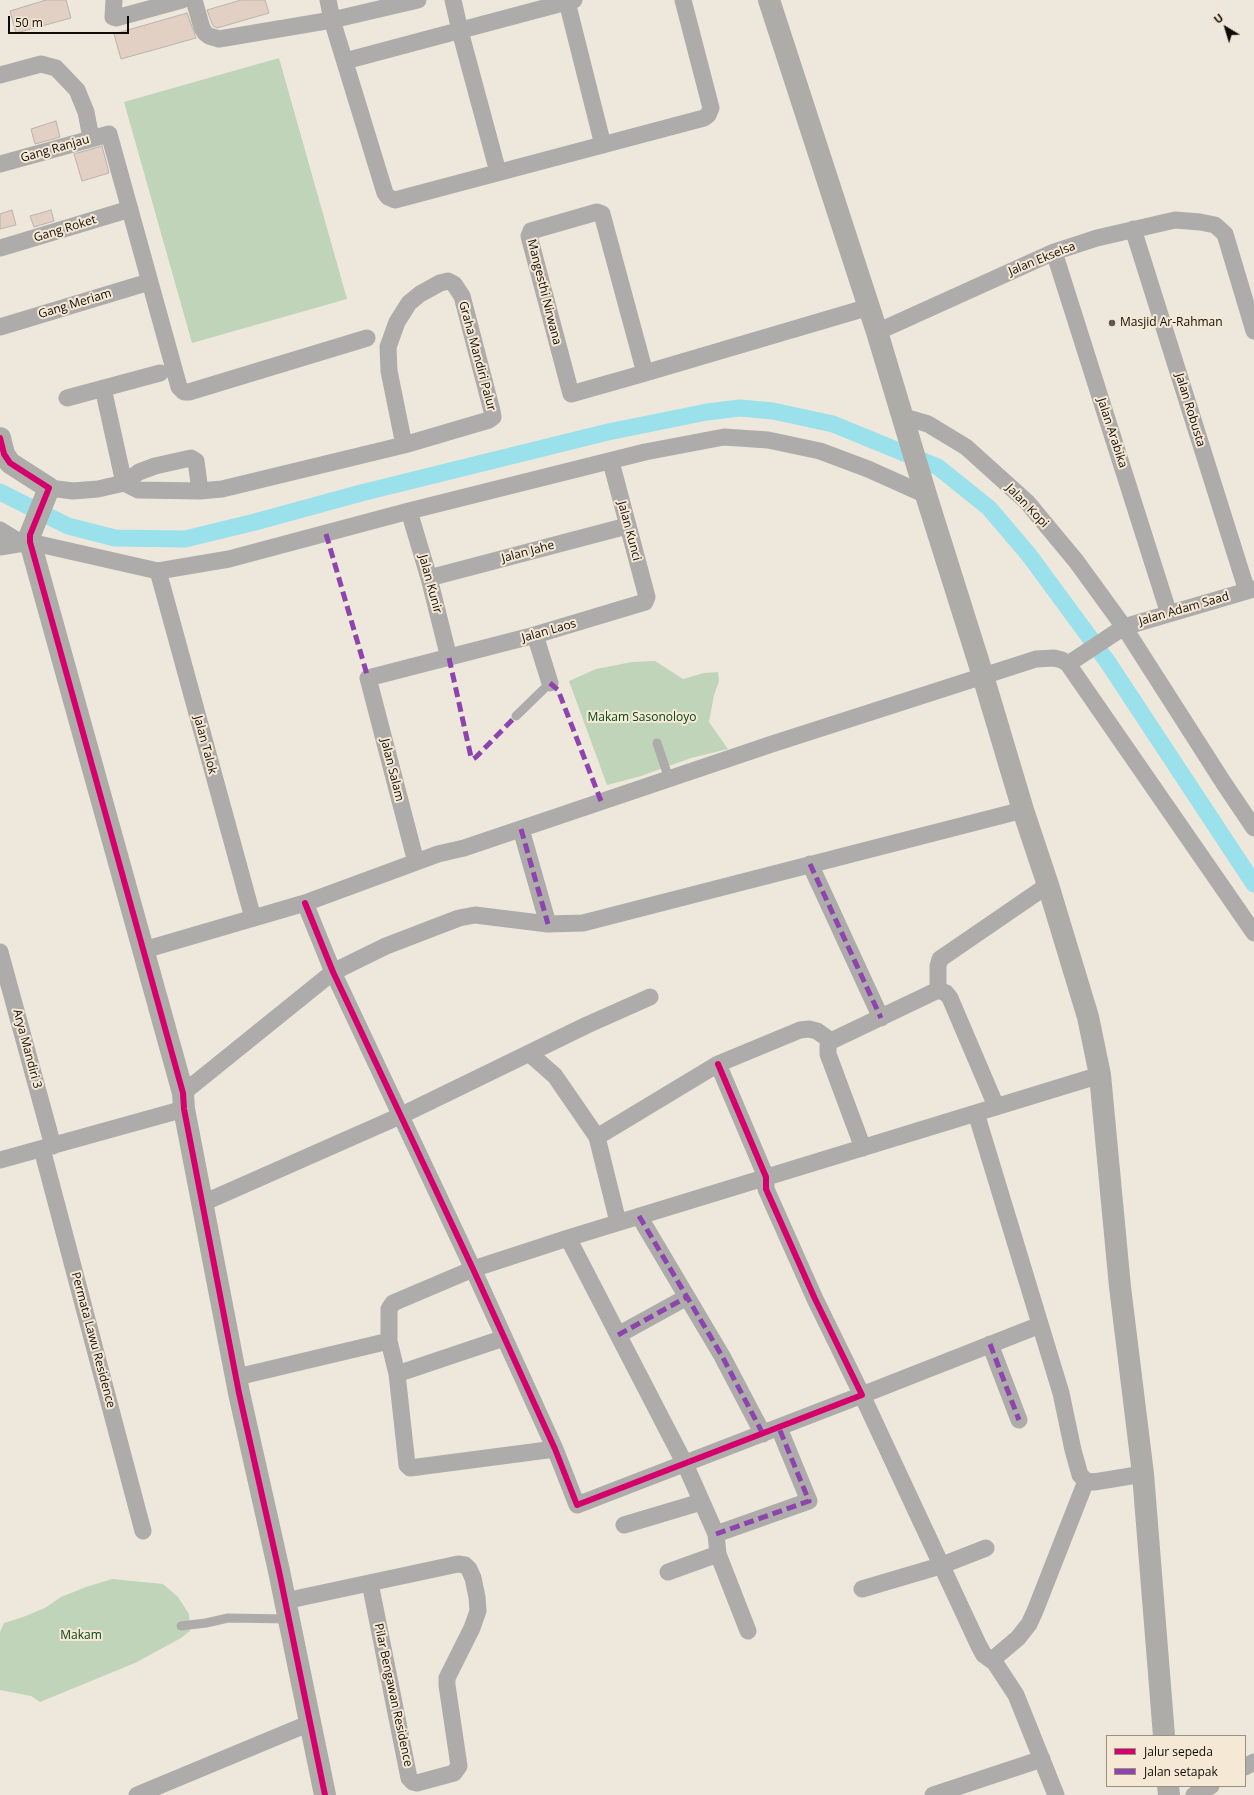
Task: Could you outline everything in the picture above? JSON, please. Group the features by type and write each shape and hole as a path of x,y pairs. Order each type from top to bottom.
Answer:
{"main road":[{"path":"769,0 877,332 924,489 1088,1017 1100,1075 1120,1287 1143,1474 1164,1735"},
{"path":"0,438 4,454 10,463 47,492 27,540 144,950 183,1101 237,1377 325,1795"}],"street":[{"path":"114,0 113,17 116,18 182,0"},
{"path":"194,0 202,28 209,36 219,39 332,20 418,0"},
{"path":"328,0 332,20 385,194 395,200 704,118 710,112 711,108 683,0"},
{"path":"453,0 498,172"},
{"path":"345,61 571,1 602,145"},
{"path":"0,75 41,64 56,68 77,90 86,112 92,138"},
{"name":"Gang Ranjau","path":"0,164 109,134 130,209"},
{"path":"130,209 179,387 184,392 189,392 367,338"},
{"name":"Gang Roket","path":"0,248 130,209"},
{"name":"Mangesthi Nirwana","path":"645,373 602,214 597,212 531,231 529,236 571,394 645,373 869,307"},
{"name":"Jalan Ekselsa","path":"877,332 1054,252 1097,238 1175,220 1216,225 1225,234 1254,331"},
{"name":"Jalan Robusta","path":"1133,229 1250,590"},
{"name":"Jalan Arabika","path":"1054,252 1169,614"},
{"name":"Gang Meriam","path":"0,327 149,282"},
{"name":"Graha Mandiri Palur","path":"124,483 138,490 200,491 222,489 404,445 489,420 492,417 462,296 454,284 448,282 440,283 420,294 409,303 397,322 388,347 389,371 404,445"},
{"path":"66,398 160,373"},
{"path":"103,388 124,483"},
{"name":"Jalan Kopi","path":"904,421 911,419 928,424 966,447 1027,502 1076,561 1119,629 1254,828"},
{"path":"0,530 27,540 158,571 229,559 409,511 611,462 645,452 724,438 768,440 820,451 924,489"},
{"path":"47,492 93,489 124,483 139,472 155,466 191,458 196,461 200,491"},
{"name":"Jalan Kunci","path":"611,462 646,600"},
{"name":"Jalan Kunir","path":"409,511 429,578 449,658"},
{"name":"Jalan Jahe","path":"429,578 627,526"},
{"path":"0,547 27,540"},
{"name":"Jalan Talok","path":"158,571 253,918"},
{"name":"Jalan Adam Saad","path":"1071,662 1119,629 1250,590"},
{"name":"Jalan Laos","path":"368,678 535,635 641,605 646,600"},
{"path":"535,635 550,683"},
{"path":"144,950 305,903 416,862 983,676 1036,659 1046,658 1071,662 1254,933"},
{"name":"Jalan Salam","path":"368,678 416,862"},
{"path":"0,1160 48,1148 183,1101 333,972 386,946 458,918 475,916 548,924 583,923 604,919 810,864 1023,810"},
{"path":"520,828 548,924"},
{"path":"810,864 881,1018"},
{"path":"938,990 938,966 940,959 1048,885"},
{"path":"305,903 333,972 473,1269 555,1449 577,1505 779,1428 1040,1325"},
{"name":"Arya Mandiri 3","path":"0,952 48,1148"},
{"path":"863,1148 827,1050 832,1041 938,990 946,993 950,998 996,1106"},
{"path":"203,1203 400,1116 587,1025 650,997"},
{"path":"597,1137 718,1064 800,1030 809,1029 818,1031 832,1041"},
{"path":"530,1054 555,1076 597,1137 618,1222"},
{"path":"718,1064 766,1177 766,1189 815,1299 862,1395 940,1566 979,1646 984,1655 995,1664 1016,1695 1056,1795"},
{"path":"555,1449 410,1468 407,1465 397,1374 389,1341 389,1309 393,1303 473,1269 568,1238 1100,1075"},
{"path":"976,1113 1061,1393 1080,1475 1086,1481 1094,1482 1143,1474"},
{"name":"Permata Lawu Residence","path":"48,1148 143,1531"},
{"path":"639,1216 722,1356 762,1434"},
{"path":"568,1238 684,1464 716,1534 718,1554 748,1631"},
{"path":"618,1335 687,1297"},
{"path":"397,1374 504,1338"},
{"path":"237,1377 389,1341"},
{"path":"990,1344 1019,1420"},
{"path":"716,1534 809,1500 779,1428"},
{"path":"995,1664 1029,1624 1086,1481"},
{"path":"624,1525 701,1502"},
{"path":"862,1590 940,1566 986,1548"},
{"path":"668,1572 718,1554"},
{"name":"Pilar Bengawan Residence","path":"287,1610 370,1583 458,1564 465,1566 472,1573 478,1611 472,1628 447,1678 459,1766 454,1773 417,1783 413,1782 409,1778 370,1583"},
{"path":"137,1795 310,1723"},
{"path":"933,1795 1042,1759"},
{"path":"1194,1795 1208,1787"}],"lane":[{"path":"516,716 550,683"},
{"path":"657,743 669,779"},
{"path":"181,1626 287,1610"}],"green space":[{"path":"279,58 347,299 192,343 124,102"},
{"name":"Makam Sasonoloyo","path":"655,661 683,679 704,673 718,672 719,681 714,695 709,722 728,749 691,758 641,776 607,785 569,681 596,669 632,662"},
{"name":"Makam","path":"112,1579 163,1584 178,1597 189,1614 190,1631 181,1638 135,1663 40,1702 31,1696 0,1690 0,1632 4,1623 45,1608 61,1597"}],"building":[{"path":"46,0 66,0 71,18 16,33 10,11"},
{"path":"241,0 265,0 269,13 217,28 213,26 207,10"},
{"path":"187,13 196,38 121,59 114,34"},
{"path":"56,121 60,137 35,144 31,129"},
{"path":"102,146 109,173 82,181 74,154"},
{"path":"12,210 16,225 0,229 0,214"},
{"path":"51,210 54,221 34,227 30,216"}],"waterway":[{"path":"0,492 68,526 115,538 185,539 255,522 361,493 608,432 707,412 740,408 773,411 833,424 938,467 989,508 1029,555 1107,661 1254,884"}],"marked path":[{"path":"326,534 368,678"},
{"path":"449,658 471,757 473,759 516,716"},
{"path":"550,683 558,690 601,801"},
{"path":"521,829 548,924"},
{"path":"810,864 881,1018"},
{"path":"639,1216 722,1356 763,1434"},
{"path":"618,1335 687,1297"},
{"path":"990,1344 1019,1420"},
{"path":"716,1534 809,1501 779,1428"}],"cycle path":[{"path":"0,438 4,454 10,463 49,488 30,535 30,542 183,1093 184,1109 239,1393 279,1571 325,1795"},
{"path":"305,903 333,972 473,1269 555,1449 577,1505 862,1395 815,1299 766,1189 766,1177 718,1064"}],"place":[{"name":"Masjid Ar-Rahman","path":"1112,323"}]}
